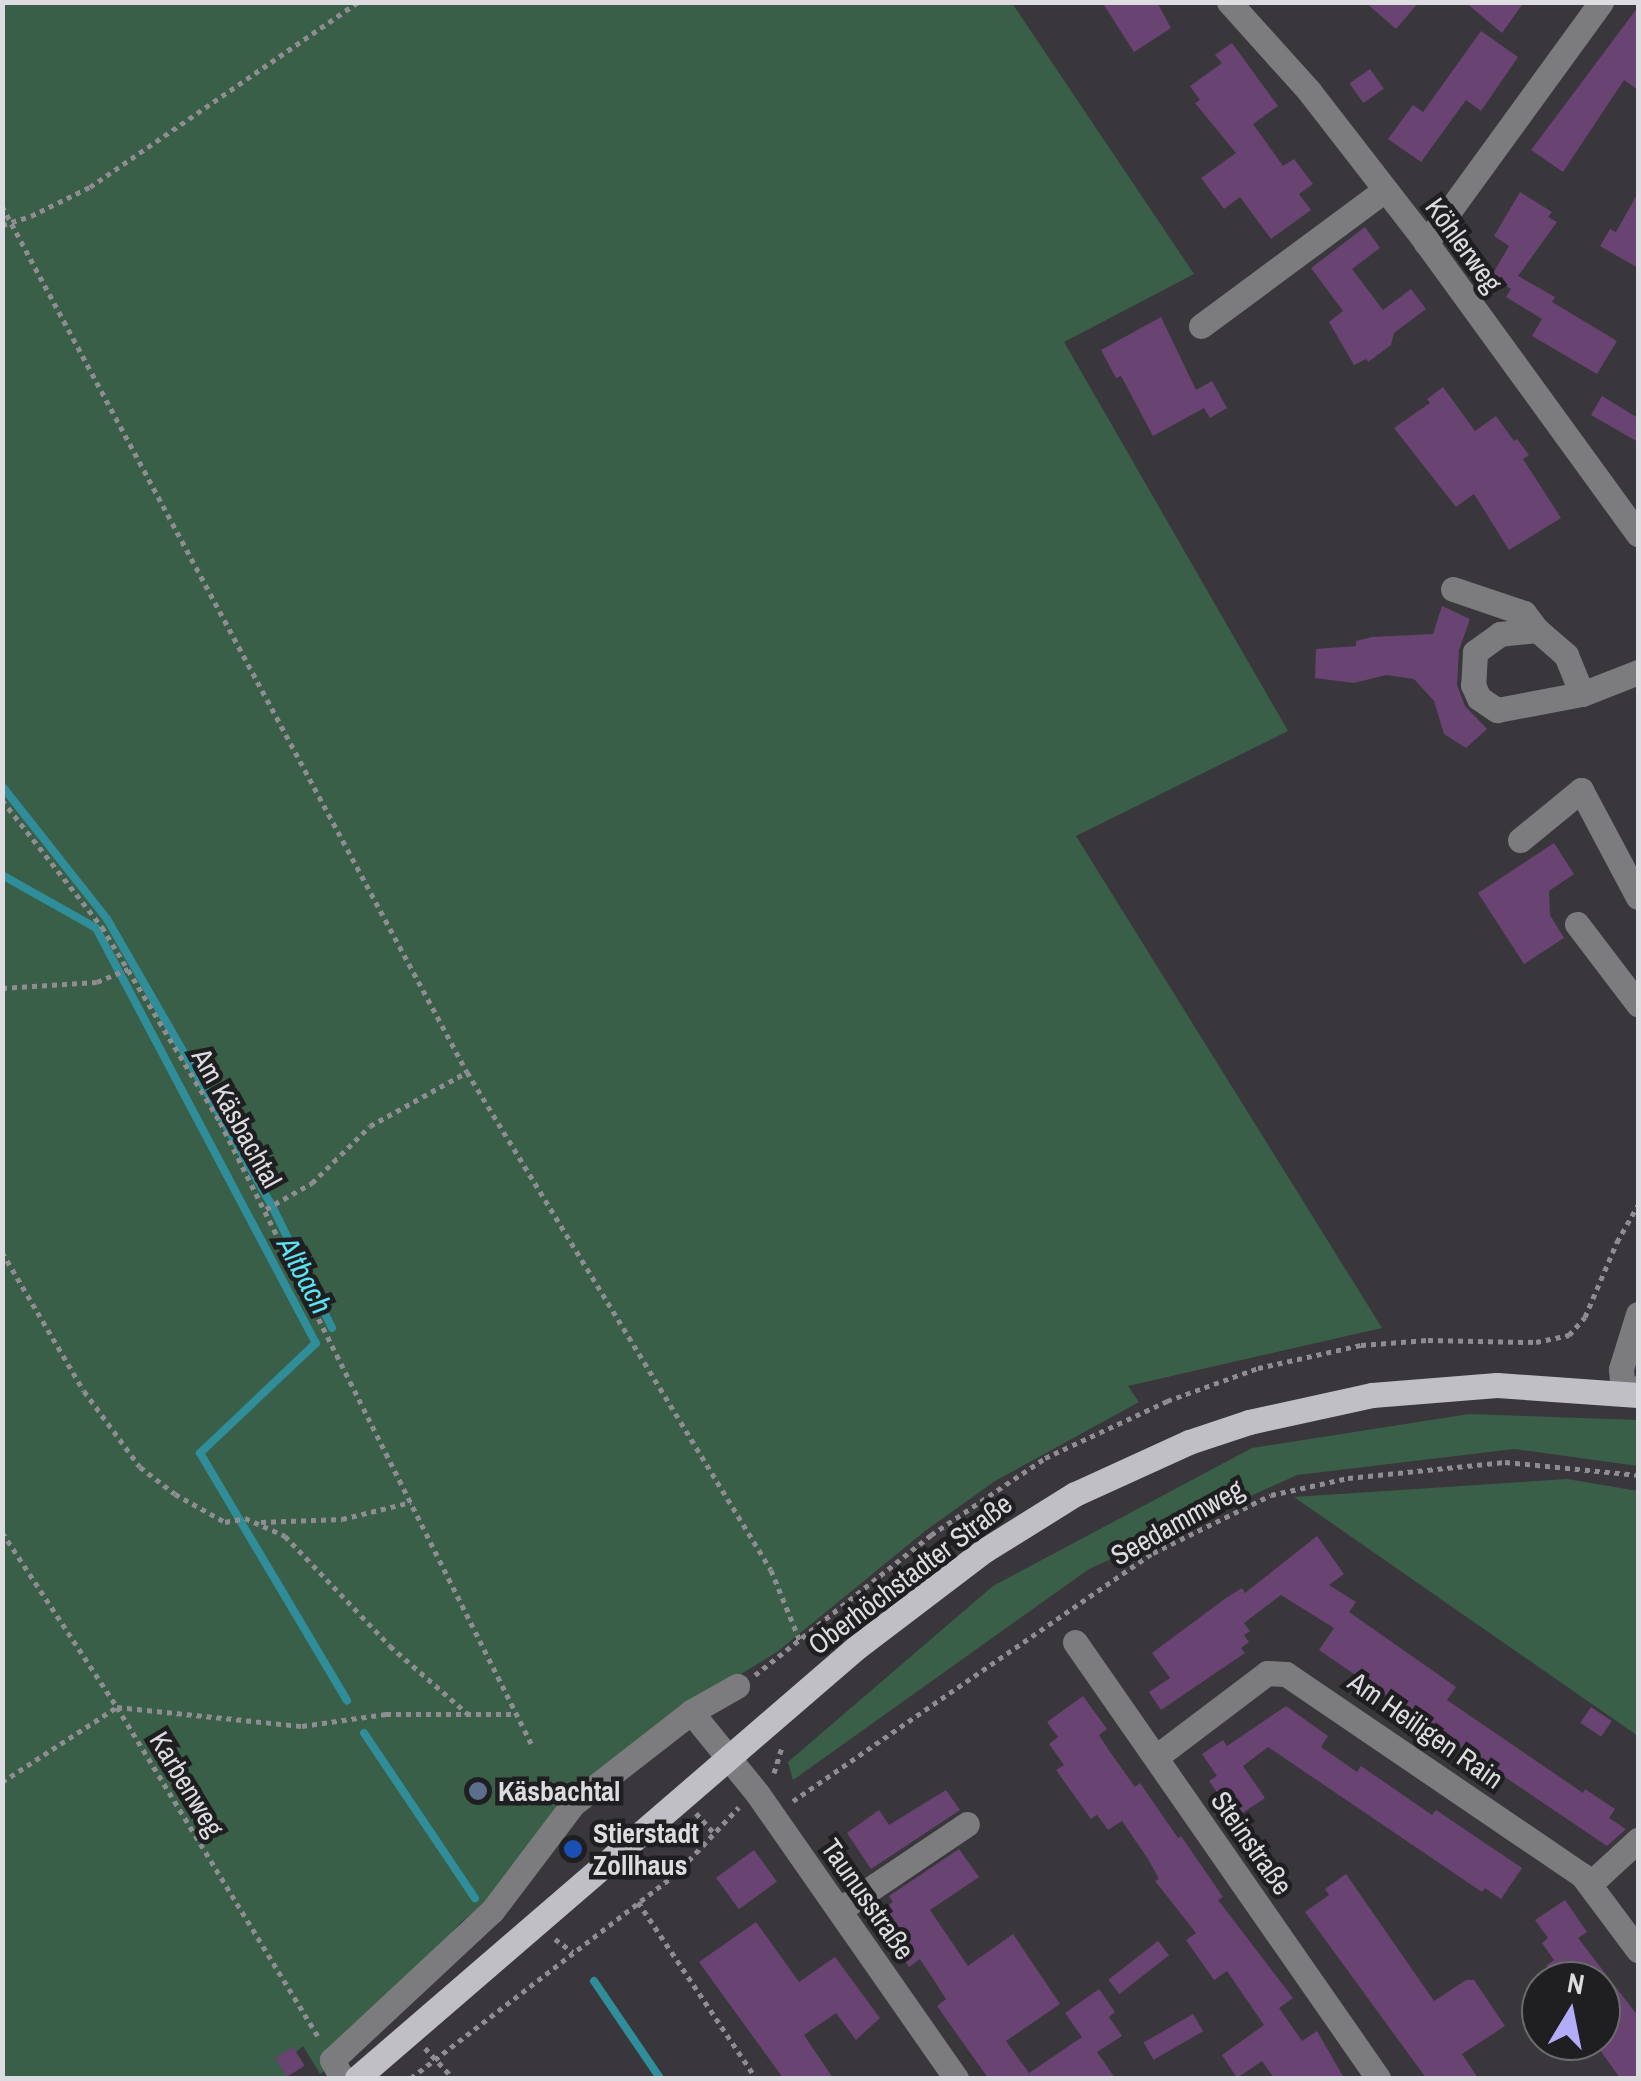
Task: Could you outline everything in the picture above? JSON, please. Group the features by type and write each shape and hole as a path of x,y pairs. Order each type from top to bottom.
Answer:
{"main road":[{"name":"Oberhöchstadter Straße","path":"357,2078 857,1647 985,1550 1075,1494 1189,1442 1310,1406 1434,1387 1560,1386 1633,1392"}],"street":[{"name":"Köhlerweg","path":"1229,2 1309,91 1426,243 1638,534"},
{"path":"1426,243 1601,2"},
{"path":"1202,326 1385,190"},
{"path":"1452,589 1524,613 1536,630 1566,655 1582,694"},
{"path":"1536,630 1500,634 1475,652 1473,685 1479,698 1497,710 1582,694 1638,672"},
{"path":"1520,840 1581,790 1638,897"},
{"path":"1577,924 1638,1004"},
{"name":"Oberhöchstadter Straße","path":"1633,1392 1621,1369 1638,1314"},
{"name":"Steinstraße","path":"1075,1642 1371,2076"},
{"name":"Am Heiligen Rain","path":"1156,1757 1268,1673 1286,1674 1590,1882 1638,1950"},
{"path":"337,2069 492,1911 573,1804 691,1712 737,1686"},
{"name":"Taunusstraße","path":"691,1712 757,1793 956,2078"},
{"path":"839,1910 967,1824"},
{"path":"1590,1882 1638,1840"}],"path":[{"path":"2,224 90,187 358,2"},
{"path":"2,206 467,1072 771,1570 800,1640 737,1686"},
{"name":"Am Käsbachtal","path":"2,800 102,926 220,1122 533,1747"},
{"path":"2,988 97,982 128,969"},
{"path":"266,1210 312,1183 370,1126 467,1072"},
{"path":"2,1252 84,1392 140,1467 175,1494 225,1522 245,1518 285,1536 390,1646 468,1714"},
{"name":"Seedammweg","path":"757,1793 774,1779 790,1803 1153,1552 1270,1495 1348,1478 1505,1462 1638,1476"},
{"path":"258,1522 342,1519 411,1502"},
{"name":"Karbenweg","path":"2,1532 117,1707 337,2069"},
{"path":"2,1782 117,1707 302,1726 386,1714 518,1714"},
{"path":"411,2078 674,1875 734,1811 757,1793"},
{"path":"638,1902 756,2078"},
{"path":"434,2060 453,2078"}],"green space":[{"path":"3,3 1012,3 1194,274 1064,342 1288,731 1076,836 1382,1328 1128,1386 1139,1402 995,1481 925,1531 777,1652 670,1717 495,1896 461,1922 340,2060 320,2074 303,2046 286,2061 286,2078 3,2078"},
{"path":"1469,1414 1638,1420 1638,1466 1514,1449 1297,1475 1089,1569 793,1780 788,1762 993,1586 1252,1448"},
{"path":"1567,1479 1638,1491 1638,1736 1294,1497"}],"building":[{"path":"1102,2 1157,2 1171,28 1134,52"},
{"path":"1365,2 1419,2 1396,29"},
{"path":"1465,2 1524,2 1502,33"},
{"path":"1638,7 1638,90 1624,80 1563,172 1531,150"},
{"path":"1481,31 1518,57 1481,111 1466,100 1421,162 1388,139 1413,105 1423,112"},
{"path":"1232,43 1278,106 1253,124 1283,166 1294,159 1313,184 1299,194 1311,210 1271,239 1240,197 1224,209 1201,178 1236,153 1195,103 1200,100 1190,86 1222,63 1215,55"},
{"path":"1370,69 1384,89 1363,103 1350,83"},
{"path":"1520,192 1552,212 1548,217 1557,222 1518,276 1555,297 1552,302 1617,341 1597,374 1532,336 1542,319 1506,297 1511,289 1491,277 1509,246 1494,236"},
{"path":"1638,193 1638,268 1600,246 1610,229 1616,232"},
{"path":"1365,227 1380,248 1352,269 1383,310 1411,289 1426,309 1394,333 1391,345 1368,362 1366,359 1354,365 1329,322 1343,311 1311,268"},
{"path":"1161,317 1196,390 1212,381 1227,408 1210,418 1204,408 1153,436 1121,376 1116,378 1101,350"},
{"path":"1443,387 1475,431 1496,416 1514,441 1517,439 1529,455 1523,459 1561,518 1509,550 1474,494 1456,507 1394,428 1430,403 1427,399"},
{"path":"1602,396 1638,418 1638,442 1591,415"},
{"path":"1442,606 1470,619 1459,650 1457,685 1465,706 1487,729 1466,748 1444,734 1434,701 1414,679 1386,675 1354,683 1315,678 1316,649 1356,646 1356,641 1372,637 1433,634"},
{"path":"1554,843 1574,874 1549,891 1550,915 1564,938 1524,964 1478,893"},
{"path":"1317,1536 1344,1574 1329,1585 1356,1602 1349,1612 1456,1687 1447,1700 1583,1793 1585,1789 1615,1809 1609,1818 1626,1829 1607,1846 1487,1765 1319,1650 1334,1628 1281,1595 1244,1623 1250,1631 1244,1635 1249,1642 1241,1648 1245,1653 1161,1710 1149,1692 1170,1678 1152,1653 1226,1598 1242,1588 1245,1593"},
{"path":"1083,1696 1107,1729 1099,1735 1110,1752 1135,1787 1140,1783 1178,1838 1181,1836 1223,1897 1218,1900 1293,1998 1279,2008 1302,2041 1317,2031 1344,2078 1274,2078 1262,2061 1237,2078 1222,2055 1264,2025 1227,1971 1214,1980 1186,1940 1196,1933 1155,1881 1159,1879 1122,1821 1108,1830 1097,1815 1091,1819 1056,1770 1064,1765 1049,1744 1058,1737 1047,1722"},
{"path":"1286,1706 1328,1736 1321,1747 1357,1772 1361,1766 1432,1815 1436,1810 1522,1868 1501,1899 1485,1888 1482,1892 1268,1747 1243,1766 1265,1798 1235,1818 1209,1781 1217,1776 1202,1754 1223,1740 1227,1746"},
{"path":"1591,1707 1612,1721 1601,1737 1580,1723"},
{"path":"946,1790 960,1810 871,1869 847,1833 879,1810 889,1825"},
{"path":"959,1849 979,1877 930,1910 968,1966 1013,1934 1060,2004 1006,2041 1029,2073 1082,2037 1065,2013 1099,1989 1115,2012 1109,2017 1122,2036 1097,2052 1115,2078 988,2078 937,2006 946,1999 920,1959 909,1967 878,1921 885,1916 882,1910 893,1902 889,1896"},
{"path":"754,1850 777,1882 739,1909 716,1878"},
{"path":"1346,1874 1434,2001 1466,1980 1474,1980 1505,2026 1462,2054 1478,2078 1426,2078 1305,1912 1329,1895 1325,1889"},
{"path":"1565,1900 1587,1932 1578,1938 1596,1961 1553,1961 1542,1943 1548,1938 1535,1920"},
{"path":"756,1922 799,1982 835,1957 880,2018 856,2040 836,2013 804,2035 833,2078 783,2078 699,1962"},
{"path":"1158,1941 1169,1955 1119,1994 1108,1980"},
{"path":"1621,1994 1638,2016 1638,2078 1620,2078 1608,2061 1621,2061"},
{"path":"1193,2014 1203,2031 1154,2060 1144,2042"},
{"path":"293,2047 305,2066 287,2077 275,2058"}],"waterway":[{"path":"2,786 107,919 272,1206 332,1328"},
{"name":"Altbach","path":"2,875 96,928 316,1343 200,1453 347,1701"},
{"name":"Altbach","path":"364,1733 475,1898"},
{"name":"Altbach","path":"594,1981 660,2078"}],"place":[{"name":"Käsbachtal","path":"478,1791"},
{"name":"Stierstadt Zollhaus","path":"573,1849"}]}
